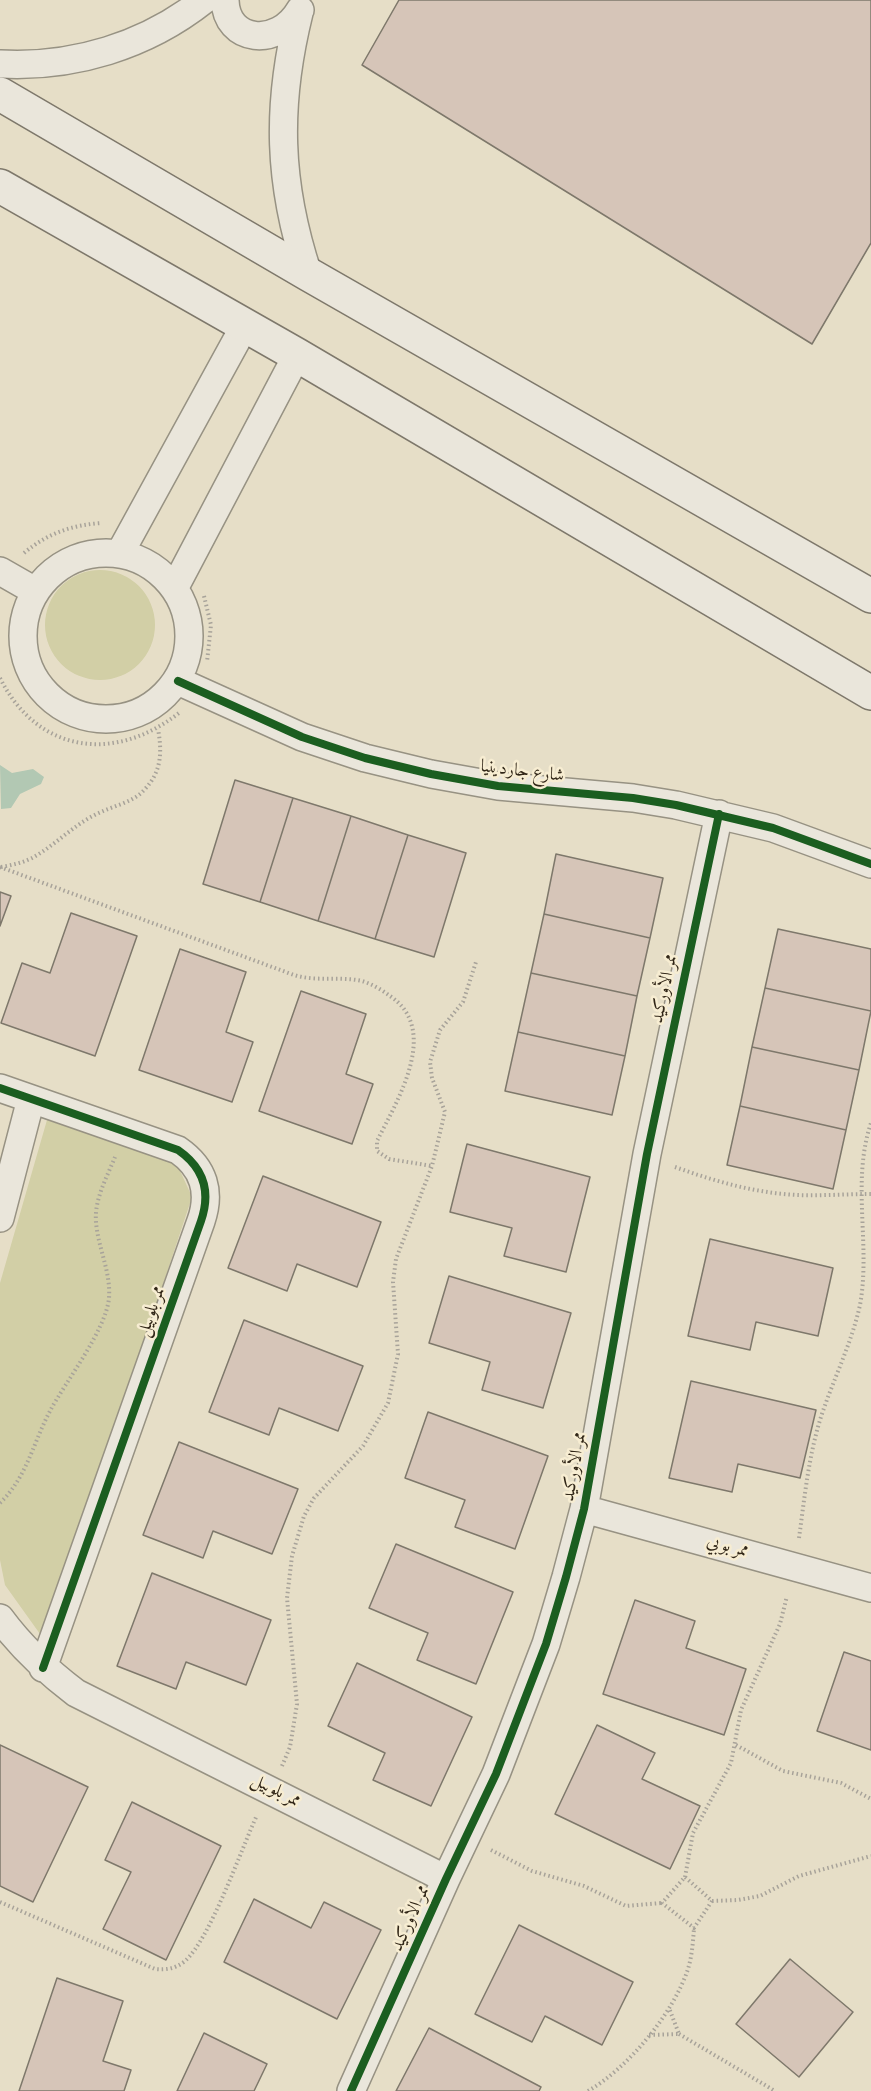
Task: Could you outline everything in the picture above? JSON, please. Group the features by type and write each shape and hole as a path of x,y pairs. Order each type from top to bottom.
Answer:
{"main road":[{"path":"0,94 308,274 871,596"},
{"path":"0,186 297,355 871,693"}],"street":[{"path":"0,64 51,63 116,49 165,26 204,0"},
{"path":"225,0 229,17 237,27 259,36 272,36 283,31 302,6"},
{"path":"302,6 285,78 281,125 288,201 308,274"},
{"path":"120,553 244,325"},
{"path":"181,575 120,553 87,554 57,567 35,591 24,618 23,648 32,676 50,699 75,714 104,721 133,716 188,684 189,617 181,575 297,355"},
{"path":"0,571 35,591"},
{"name":"شارع جاردينيا","path":"188,684 302,737 398,766 498,786 633,798 719,814 773,828 871,864"},
{"name":"ممر الأوركيد","path":"351,2091 446,1879 467,1838 518,1720 546,1644 584,1509 647,1154 719,814"},
{"name":"ممر بلوبيل","path":"0,1088 178,1150 189,1158 204,1181 205,1208 43,1668"},
{"path":"0,1218 31,1099"},
{"name":"ممر بوبي","path":"584,1509 871,1588"},
{"name":"ممر بلوبيل","path":"0,1618 16,1640 43,1668 93,1702 446,1879"}],"path":[{"path":"49,535 77,525 106,523 135,528"},
{"path":"0,678 10,697 29,718 52,734 78,742 106,745 133,740 158,729 181,711 188,684 209,658 211,625 204,593 181,575"},
{"path":"0,867 17,864 34,857 76,825 126,802 145,790 157,772 162,750 158,729"},
{"path":"0,867 294,975 318,981 363,981 397,1001 408,1013 414,1035 413,1059 377,1141 377,1151 398,1162 432,1166"},
{"path":"0,1902 154,1968 168,1970 183,1962 201,1939 290,1747 296,1715 297,1683 287,1598 292,1556 304,1516 314,1498 363,1446 388,1403 398,1354 393,1282 396,1259 432,1166 445,1112 432,1078 430,1062 433,1045 440,1030 463,1002 476,962"},
{"path":"662,1903 685,1877 693,1833 702,1812 724,1779 736,1746 741,1710 780,1624 795,1567 816,1436 860,1305 864,1250 862,1194 864,1143 871,1123"},
{"path":"0,1503 24,1472 48,1415 103,1323 109,1300 109,1280 96,1222 96,1208 125,1131"},
{"path":"647,1154 704,1177 744,1188 796,1195 871,1194"},
{"path":"736,1746 783,1771 841,1783 862,1791 871,1799"},
{"path":"467,1838 532,1870 584,1886 626,1906 662,1903 694,1928"},
{"path":"685,1877 712,1901 738,1900 760,1896 799,1876 871,1856"},
{"path":"588,2091 617,2071 669,2008 688,1969 694,1928 712,1901"},
{"path":"669,2008 679,2034"},
{"path":"648,2034 679,2034 775,2091"}],"shaded area":[{"path":"100,570 121,574 139,586 151,604 155,625 151,646 139,664 121,676 100,680 79,676 61,664 49,646 45,625 49,604 61,586 79,574"},
{"path":"0,765 12,773 33,769 44,777 41,784 20,794 11,808 1,809"},
{"path":"47,1120 177,1164 192,1197 45,1641 5,1585 0,1560 0,1283"}],"building":[{"path":"399,0 871,0 871,243 812,344 362,65"},
{"path":"235,780 293,798 260,902 203,884"},
{"path":"293,798 351,816 318,921 260,902"},
{"path":"351,816 408,835 375,939 318,921"},
{"path":"408,835 466,853 434,957 375,939"},
{"path":"556,854 663,878 650,938 544,914"},
{"path":"0,892 11,896 0,926"},
{"path":"71,913 137,936 95,1056 1,1023 22,963 50,973"},
{"path":"544,914 650,938 637,996 531,973"},
{"path":"778,929 871,949 871,1011 765,988"},
{"path":"180,949 246,972 226,1032 253,1042 232,1102 139,1070"},
{"path":"531,973 637,996 625,1056 518,1032"},
{"path":"765,988 871,1011 859,1070 752,1047"},
{"path":"301,991 366,1014 346,1074 373,1084 352,1144 259,1111"},
{"path":"518,1032 625,1056 612,1115 505,1091"},
{"path":"752,1047 859,1070 846,1130 740,1106"},
{"path":"740,1106 846,1130 833,1189 727,1165"},
{"path":"467,1144 590,1177 566,1272 504,1256 512,1228 450,1212"},
{"path":"263,1176 381,1222 357,1287 297,1264 287,1291 228,1268"},
{"path":"710,1239 833,1268 818,1336 756,1322 750,1350 688,1336"},
{"path":"449,1276 571,1313 543,1408 482,1390 490,1362 429,1343"},
{"path":"244,1320 363,1366 338,1431 279,1408 269,1435 209,1412"},
{"path":"691,1381 816,1410 800,1478 738,1464 732,1492 669,1478"},
{"path":"428,1412 548,1456 515,1549 455,1527 465,1500 405,1478"},
{"path":"179,1442 298,1489 272,1554 213,1531 203,1558 143,1535"},
{"path":"396,1544 513,1592 476,1684 417,1660 428,1633 369,1608"},
{"path":"152,1573 271,1620 246,1685 186,1662 176,1689 117,1666"},
{"path":"635,1600 695,1621 686,1648 746,1669 724,1735 603,1694"},
{"path":"844,1652 871,1661 871,1750 817,1731"},
{"path":"357,1663 472,1717 431,1806 373,1780 385,1753 328,1726"},
{"path":"597,1725 655,1753 642,1779 700,1806 670,1869 555,1814"},
{"path":"0,1745 88,1787 33,1902 0,1886"},
{"path":"132,1802 221,1846 166,1960 103,1929 131,1872 105,1860"},
{"path":"254,1899 311,1928 324,1902 381,1930 337,2019 224,1962"},
{"path":"519,1925 633,1982 602,2045 545,2016 532,2042 475,2014"},
{"path":"790,1959 853,2012 799,2077 736,2024"},
{"path":"57,1978 123,2001 103,2061 131,2070 124,2091 19,2091"},
{"path":"429,2028 541,2087 539,2091 396,2091"},
{"path":"204,2033 267,2064 254,2091 177,2091"}],"cycle path":[{"path":"178,681 302,737 365,758 431,774 498,786 633,798 676,805 773,828 871,864"},
{"path":"351,2091 496,1774 546,1644 566,1577 584,1509 647,1154 719,814"},
{"path":"0,1088 178,1150 194,1165 203,1181 205,1191 201,1221 43,1668"}]}
